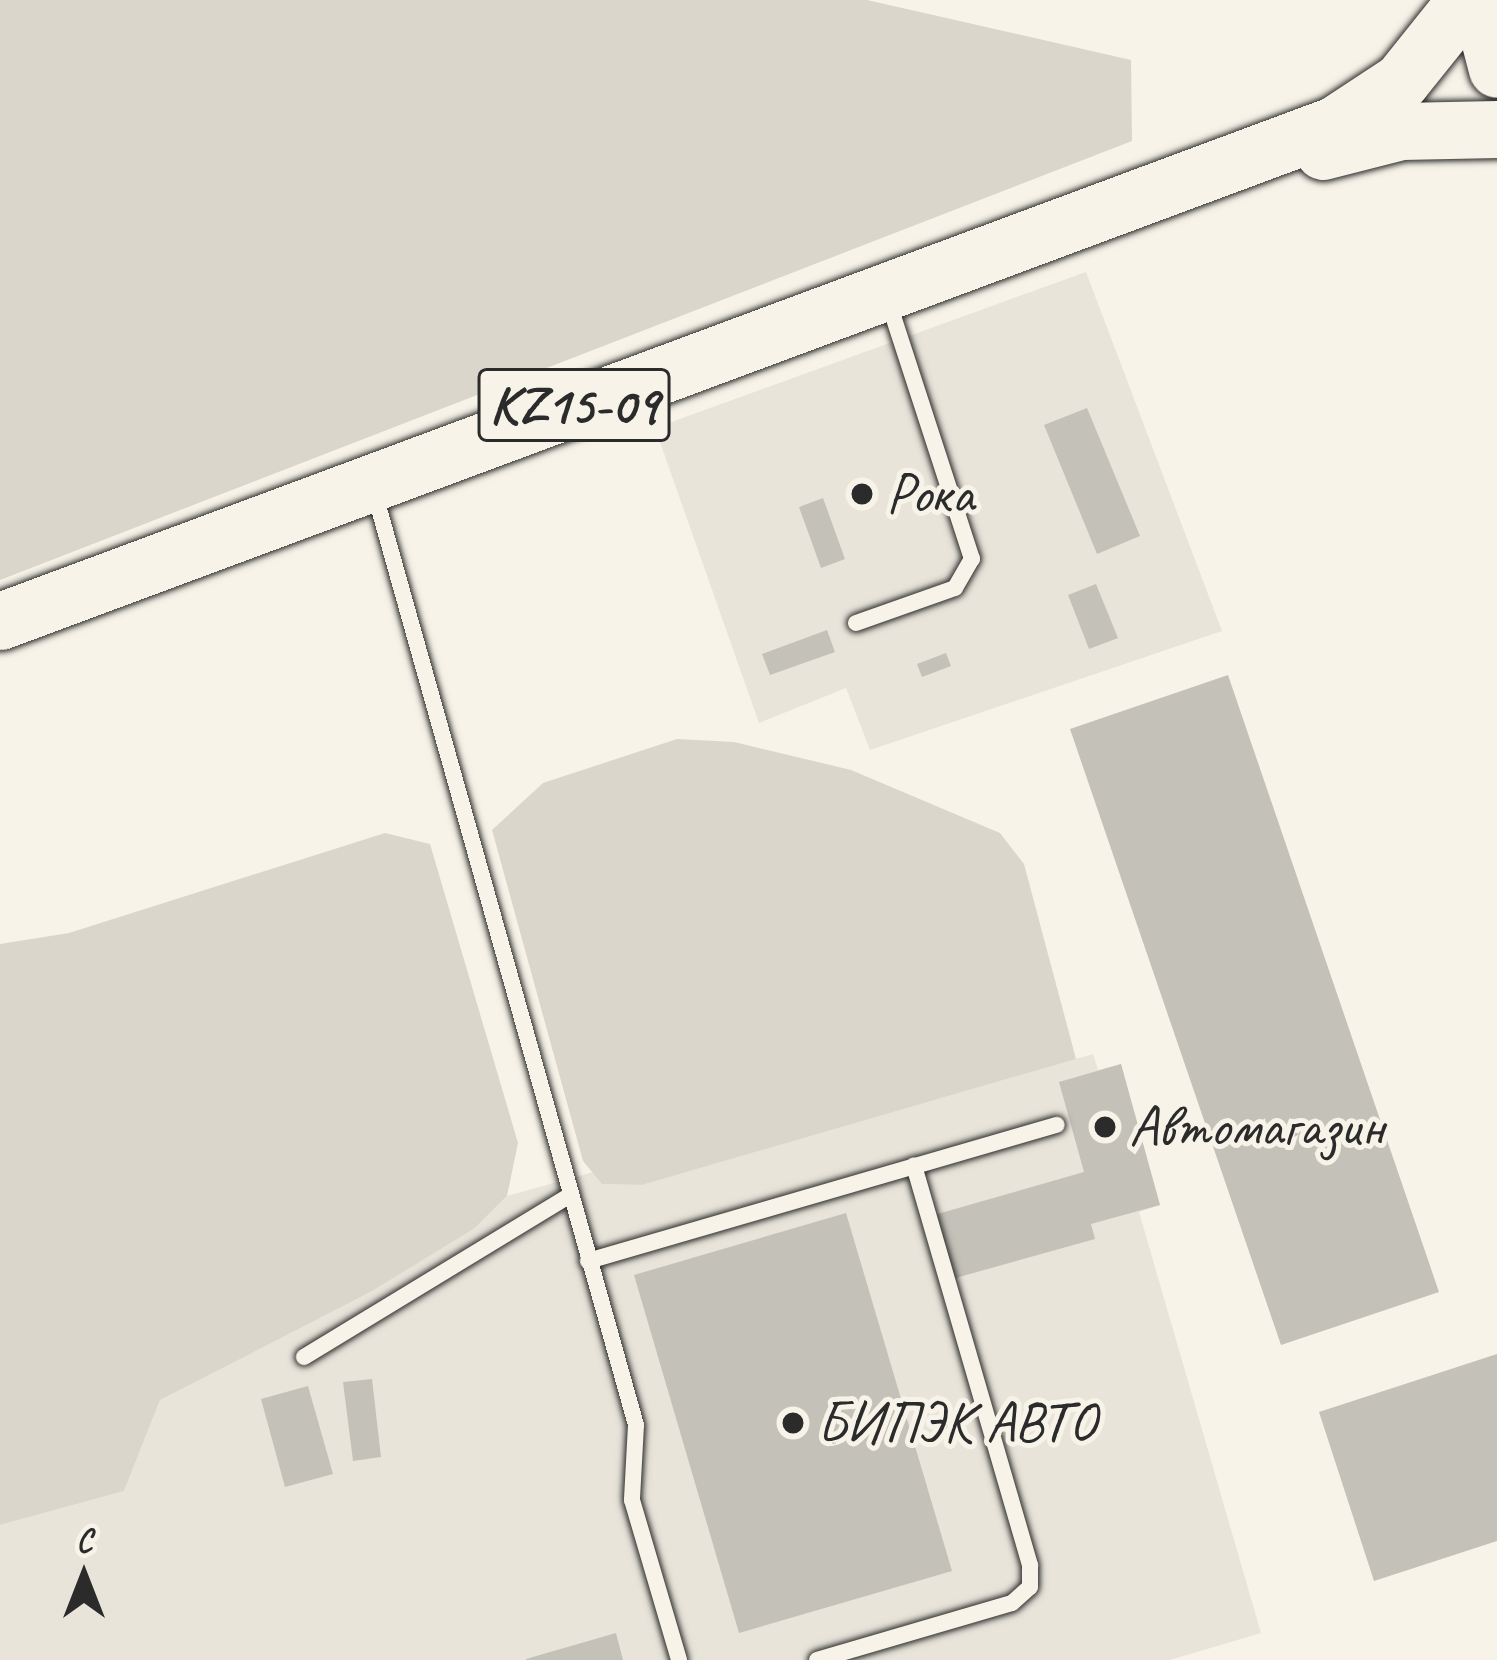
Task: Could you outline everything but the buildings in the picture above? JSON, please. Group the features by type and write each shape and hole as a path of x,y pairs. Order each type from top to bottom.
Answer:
{"highway":[{"name":"KZ15-09","path":"0,621 370,479 1151,197 1365,106 1430,53 1466,0"},
{"path":"1479,0 1497,69"},
{"name":"KZ15-09","path":"1151,197 1401,131 1497,129"}],"lane":[{"path":"856,623 955,588 972,559 884,291"},
{"path":"370,479 636,1425 632,1500 680,1660"},
{"path":"588,1261 1057,1125"},
{"path":"817,1660 1012,1604 1030,1587 1030,1565 914,1166"},
{"path":"304,1358 570,1195"}],"shaded area":[{"path":"0,0 867,0 1131,60 1132,141 0,580"},
{"path":"1086,272 1222,631 870,750 846,688 759,723 655,428"},
{"path":"677,739 734,742 851,770 1000,833 1024,864 1076,1059 642,1185 602,1184 583,1161 492,830 543,783"},
{"path":"385,833 430,844 518,1143 507,1196 475,1228 372,1291 160,1400 124,1491 0,1525 0,944 69,933"},
{"path":"1093,1054 1098,1070 1121,1064 1160,1205 1139,1212 1261,1633 1170,1660 0,1660 0,1525 124,1491 160,1400 475,1228 507,1196 593,1172 603,1184 642,1185"}],"place":[{"name":"Рока","path":"862,494"},
{"name":"Автомагазин","path":"1105,1127"},
{"name":"БИПЭК АВТО","path":"793,1423"}]}
